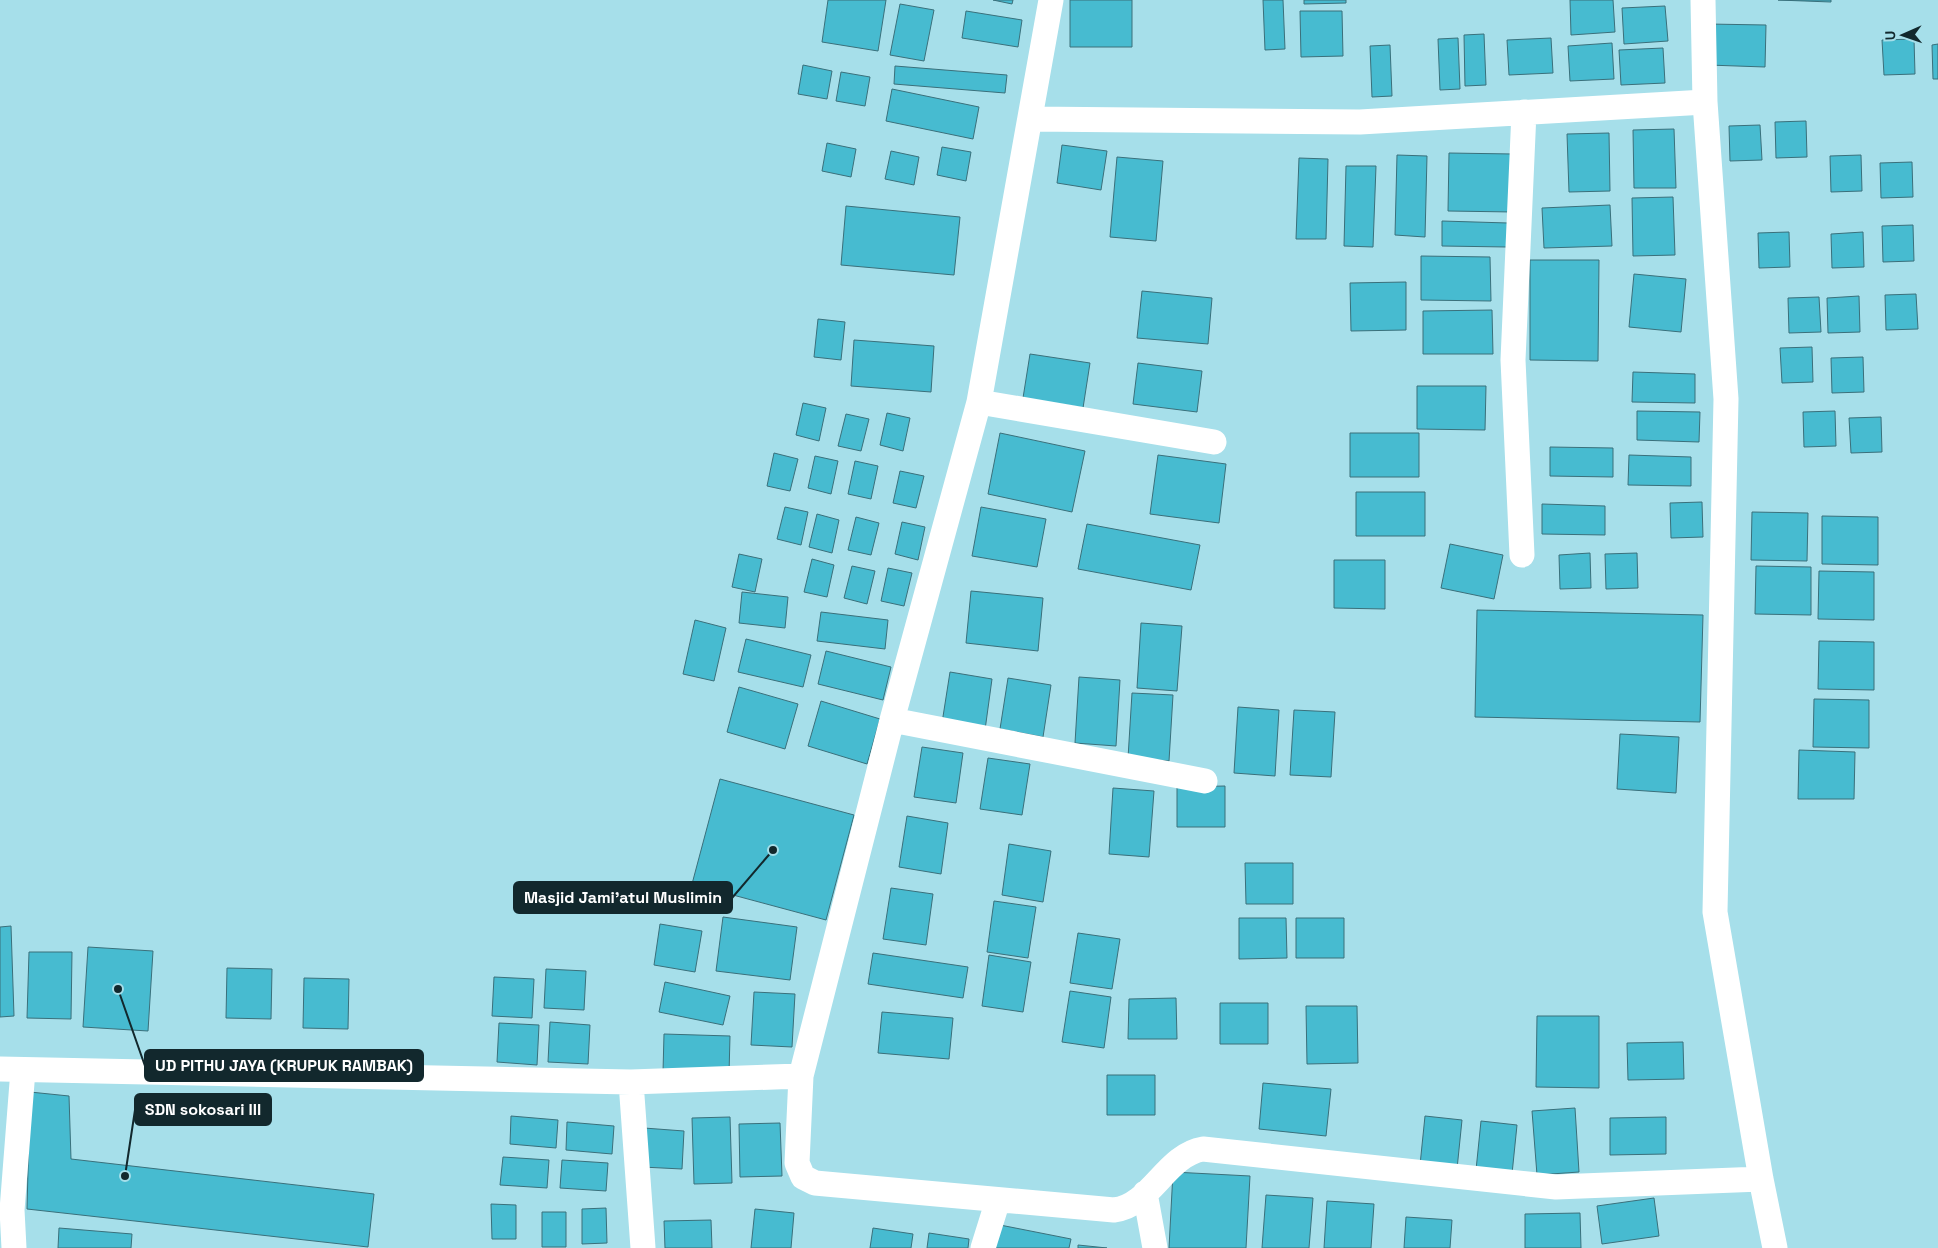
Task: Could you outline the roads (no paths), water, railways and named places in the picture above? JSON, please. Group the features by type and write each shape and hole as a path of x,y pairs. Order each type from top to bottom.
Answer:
{"street":[{"path":"1051,0 979,402 892,720 801,1076 797,1163 803,1178 815,1183 1114,1210 1127,1208 1187,1154 1203,1149 1556,1187 1761,1179"},
{"path":"1703,0 1705,102 1726,399 1715,912 1761,1179 1775,1248"},
{"path":"1031,120 1360,122 1705,102"},
{"path":"1522,555 1513,360 1524,112"},
{"path":"979,402 1214,442"},
{"path":"892,720 1205,781"},
{"path":"14,1248 12,1210 12,1069 632,1082 801,1076"},
{"path":"632,1082 643,1248"},
{"path":"1145,1193 1155,1248"},
{"path":"983,1248 998,1200"}],"place":[{"name":"Masjid Jami'atul Muslimin","path":"773,850"},
{"name":"UD PITHU JAYA (KRUPUK RAMBAK)","path":"118,989"},
{"name":"SDN sokosari III","path":"125,1176"}]}
